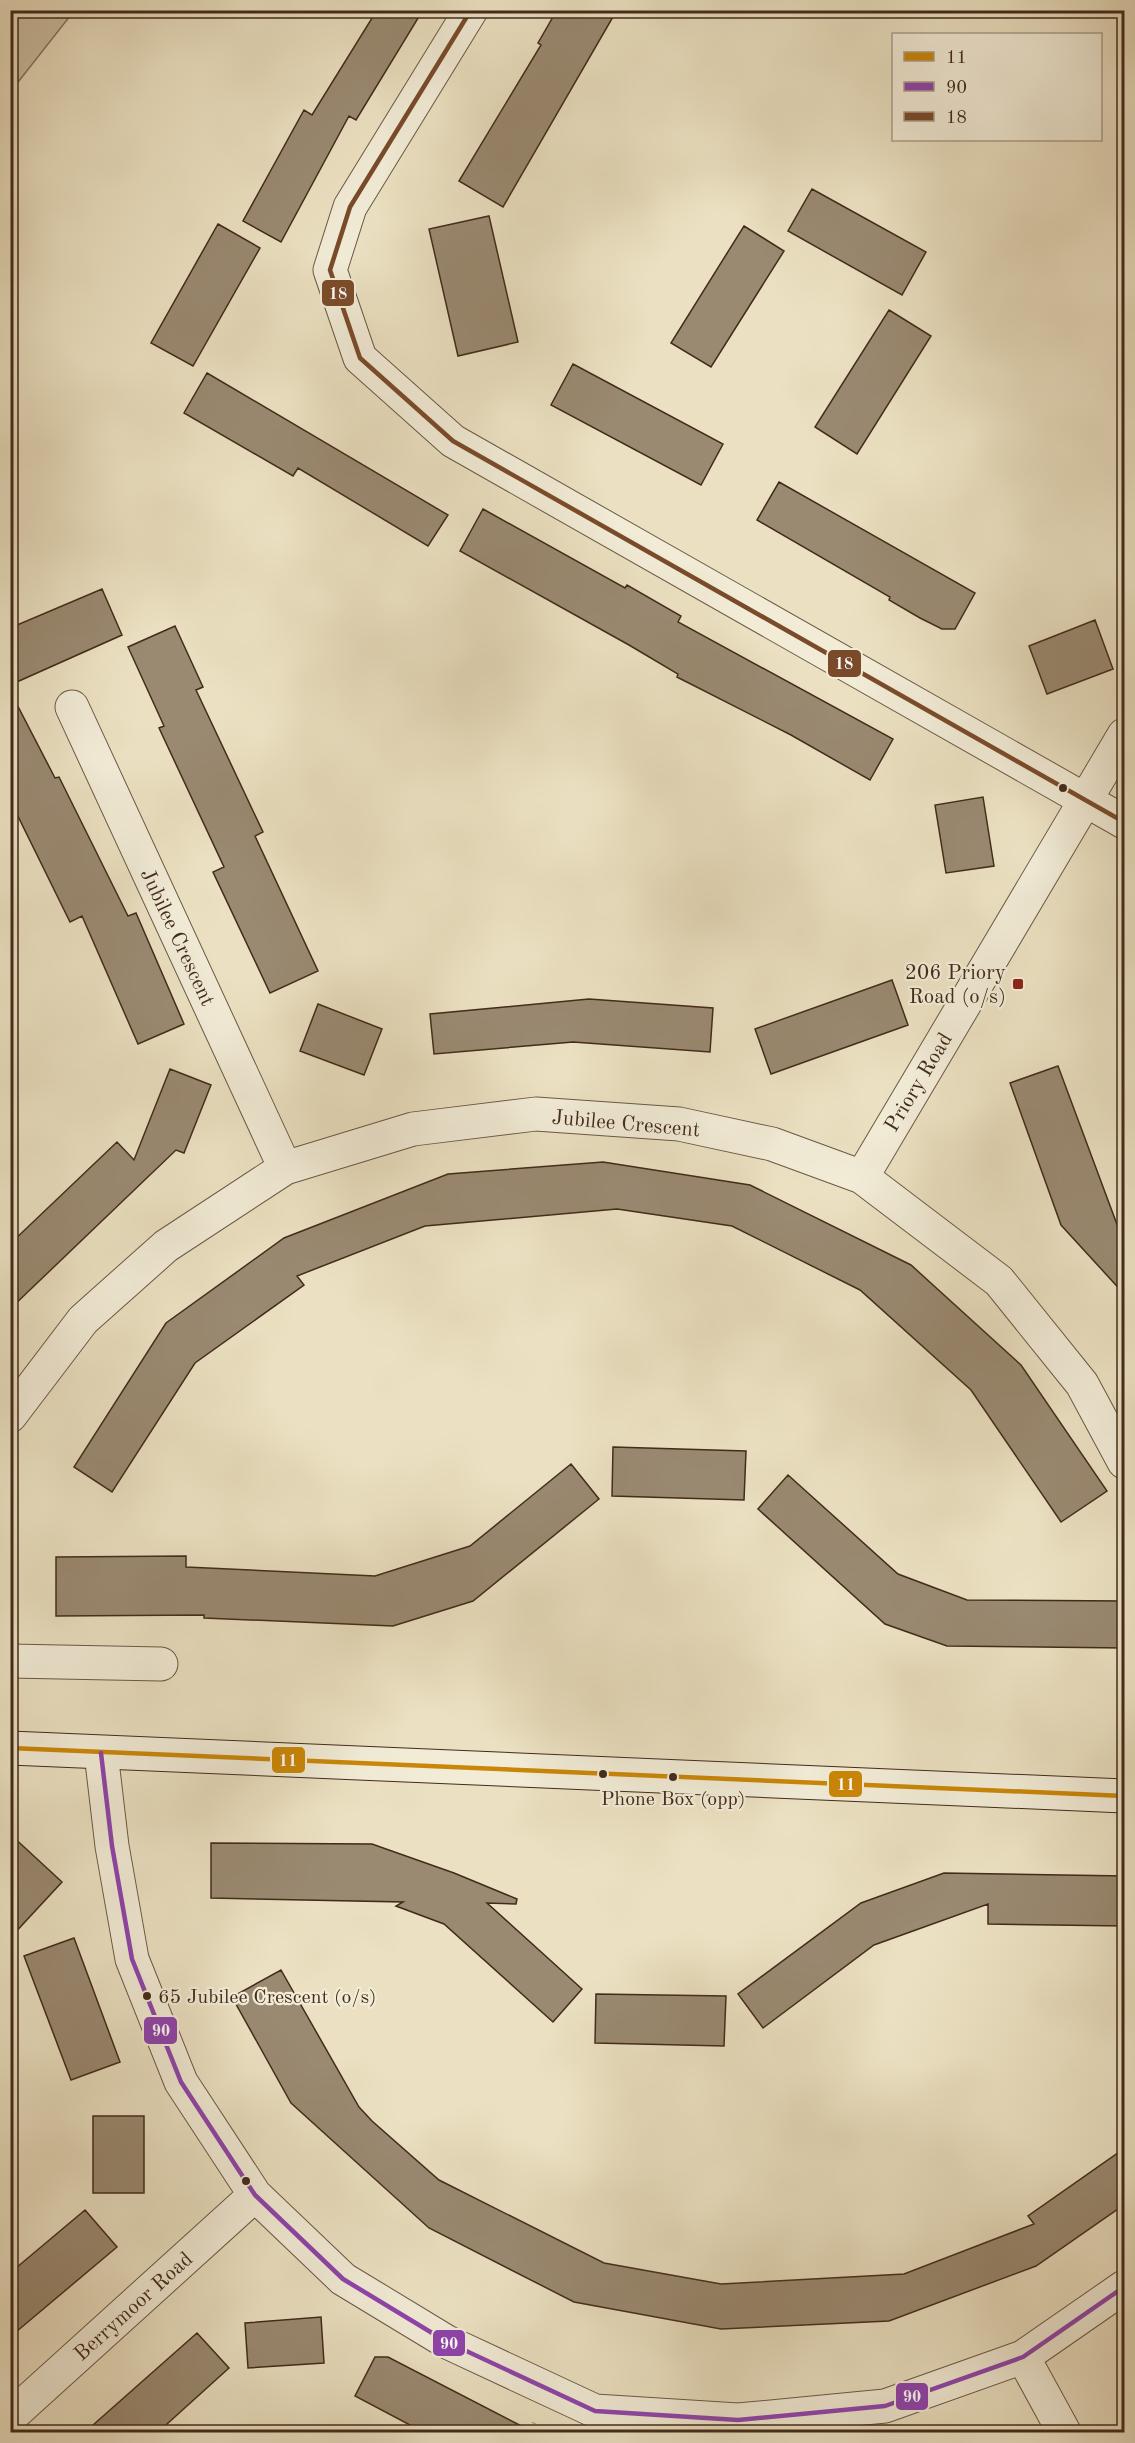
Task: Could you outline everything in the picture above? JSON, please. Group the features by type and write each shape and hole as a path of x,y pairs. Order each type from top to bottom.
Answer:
{"street":[{"path":"471,10 350,207 330,270 360,358 453,441 1125,822"},
{"name":"Jubilee Crescent","path":"72,707 285,1168"},
{"name":"Priory Road","path":"862,1177 1125,735"},
{"name":"Jubilee Crescent","path":"10,1416 82,1320 166,1246 285,1168 413,1129 536,1114 678,1124 772,1144 862,1177 999,1281 1082,1384 1125,1462"},
{"path":"10,1661 161,1664"},
{"path":"10,1748 1125,1796"},
{"path":"101,1753 112,1846 132,1959 181,2082 255,2195 343,2279 447,2342 595,2411 738,2421 885,2406 1023,2357 1125,2287"},
{"name":"Berrymoor Road","path":"10,2417 255,2195"},
{"path":"1023,2357 1064,2433"}],"shaded area":[{"path":"10,11 74,11 11,91"}],"building":[{"path":"377,10 423,10 356,120 349,116 281,242 243,221 304,110 312,115"},
{"path":"557,10 617,10 503,207 459,181 541,45 538,43"},
{"path":"812,189 926,252 902,295 788,231"},
{"path":"489,216 518,342 458,356 429,229"},
{"path":"218,224 260,248 193,366 151,343"},
{"path":"744,226 784,251 711,367 671,343"},
{"path":"889,310 931,336 857,454 815,427"},
{"path":"573,364 723,444 701,485 551,405"},
{"path":"207,373 448,515 428,546 298,468 293,476 184,413"},
{"path":"779,482 975,593 955,629 942,629 920,618 889,600 890,597 757,520"},
{"path":"483,509 625,588 627,585 681,616 678,622 893,739 870,780 791,735 677,677 678,674 629,645 460,551"},
{"path":"102,589 122,635 10,685 10,628"},
{"path":"1095,620 1113,669 1047,694 1029,646"},
{"path":"175,626 203,687 196,690 263,832 255,836 318,971 270,993 213,872 224,867 159,728 164,726 128,647"},
{"path":"10,691 55,778 59,777 128,916 136,913 184,1024 138,1044 82,916 70,922 10,800"},
{"path":"983,797 994,866 946,873 935,805"},
{"path":"892,980 908,1025 771,1074 755,1029"},
{"path":"589,999 713,1008 710,1052 573,1042 434,1054 430,1014"},
{"path":"318,1004 382,1029 364,1075 300,1051"},
{"path":"1058,1066 1125,1246 1125,1295 1061,1225 1010,1083"},
{"path":"170,1069 211,1085 184,1153 176,1150 10,1309 10,1244 117,1142 134,1160"},
{"path":"603,1162 750,1185 911,1265 1021,1365 1107,1491 1061,1522 971,1390 860,1290 732,1226 617,1209 425,1226 297,1276 304,1285 195,1363 112,1492 74,1467 166,1323 284,1238 448,1174"},
{"path":"613,1447 746,1451 744,1500 612,1496"},
{"path":"571,1464 599,1499 473,1601 393,1626 204,1618 204,1615 56,1616 56,1557 186,1556 186,1567 375,1576 470,1546"},
{"path":"788,1475 898,1574 967,1600 1125,1601 1125,1648 947,1646 885,1624 758,1509"},
{"path":"10,1834 62,1882 10,1938"},
{"path":"211,1843 372,1844 454,1873 517,1899 516,1904 487,1903 582,1989 553,2022 444,1924 396,1906 403,1902 211,1898"},
{"path":"944,1873 1125,1876 1125,1926 988,1924 988,1904 874,1945 763,2028 738,1994 861,1903"},
{"path":"74,1938 120,2062 71,2080 24,1956"},
{"path":"281,1970 359,2107 372,2121 439,2180 604,2263 721,2284 904,2274 1034,2224 1028,2216 1125,2148 1125,2204 1036,2266 889,2321 721,2329 574,2302 429,2228 291,2103 232,1997"},
{"path":"596,1994 726,1996 724,2046 595,2043"},
{"path":"93,2116 144,2116 144,2193 93,2193"},
{"path":"85,2210 117,2247 10,2337 10,2273"},
{"path":"321,2317 324,2363 248,2368 245,2323"},
{"path":"197,2333 229,2368 157,2433 84,2433"},
{"path":"375,2357 388,2357 535,2433 425,2433 355,2396"}],"transit line":[{"name":"18","path":"471,10 350,207 330,270 360,358 453,441 1124,822"},
{"name":"11","path":"10,1748 1124,1796"},
{"name":"90","path":"101,1753 112,1846 132,1959 181,2082 255,2195 343,2279 447,2342 595,2411 738,2420 885,2406 1023,2357 1124,2287"}],"place":[{"name":"206 Priory Road (o/s)","path":"1018,984"},
{"name":"Phone Box (opp)","path":"673,1777"},
{"name":"65 Jubilee Crescent (o/s)","path":"147,1996"}]}
